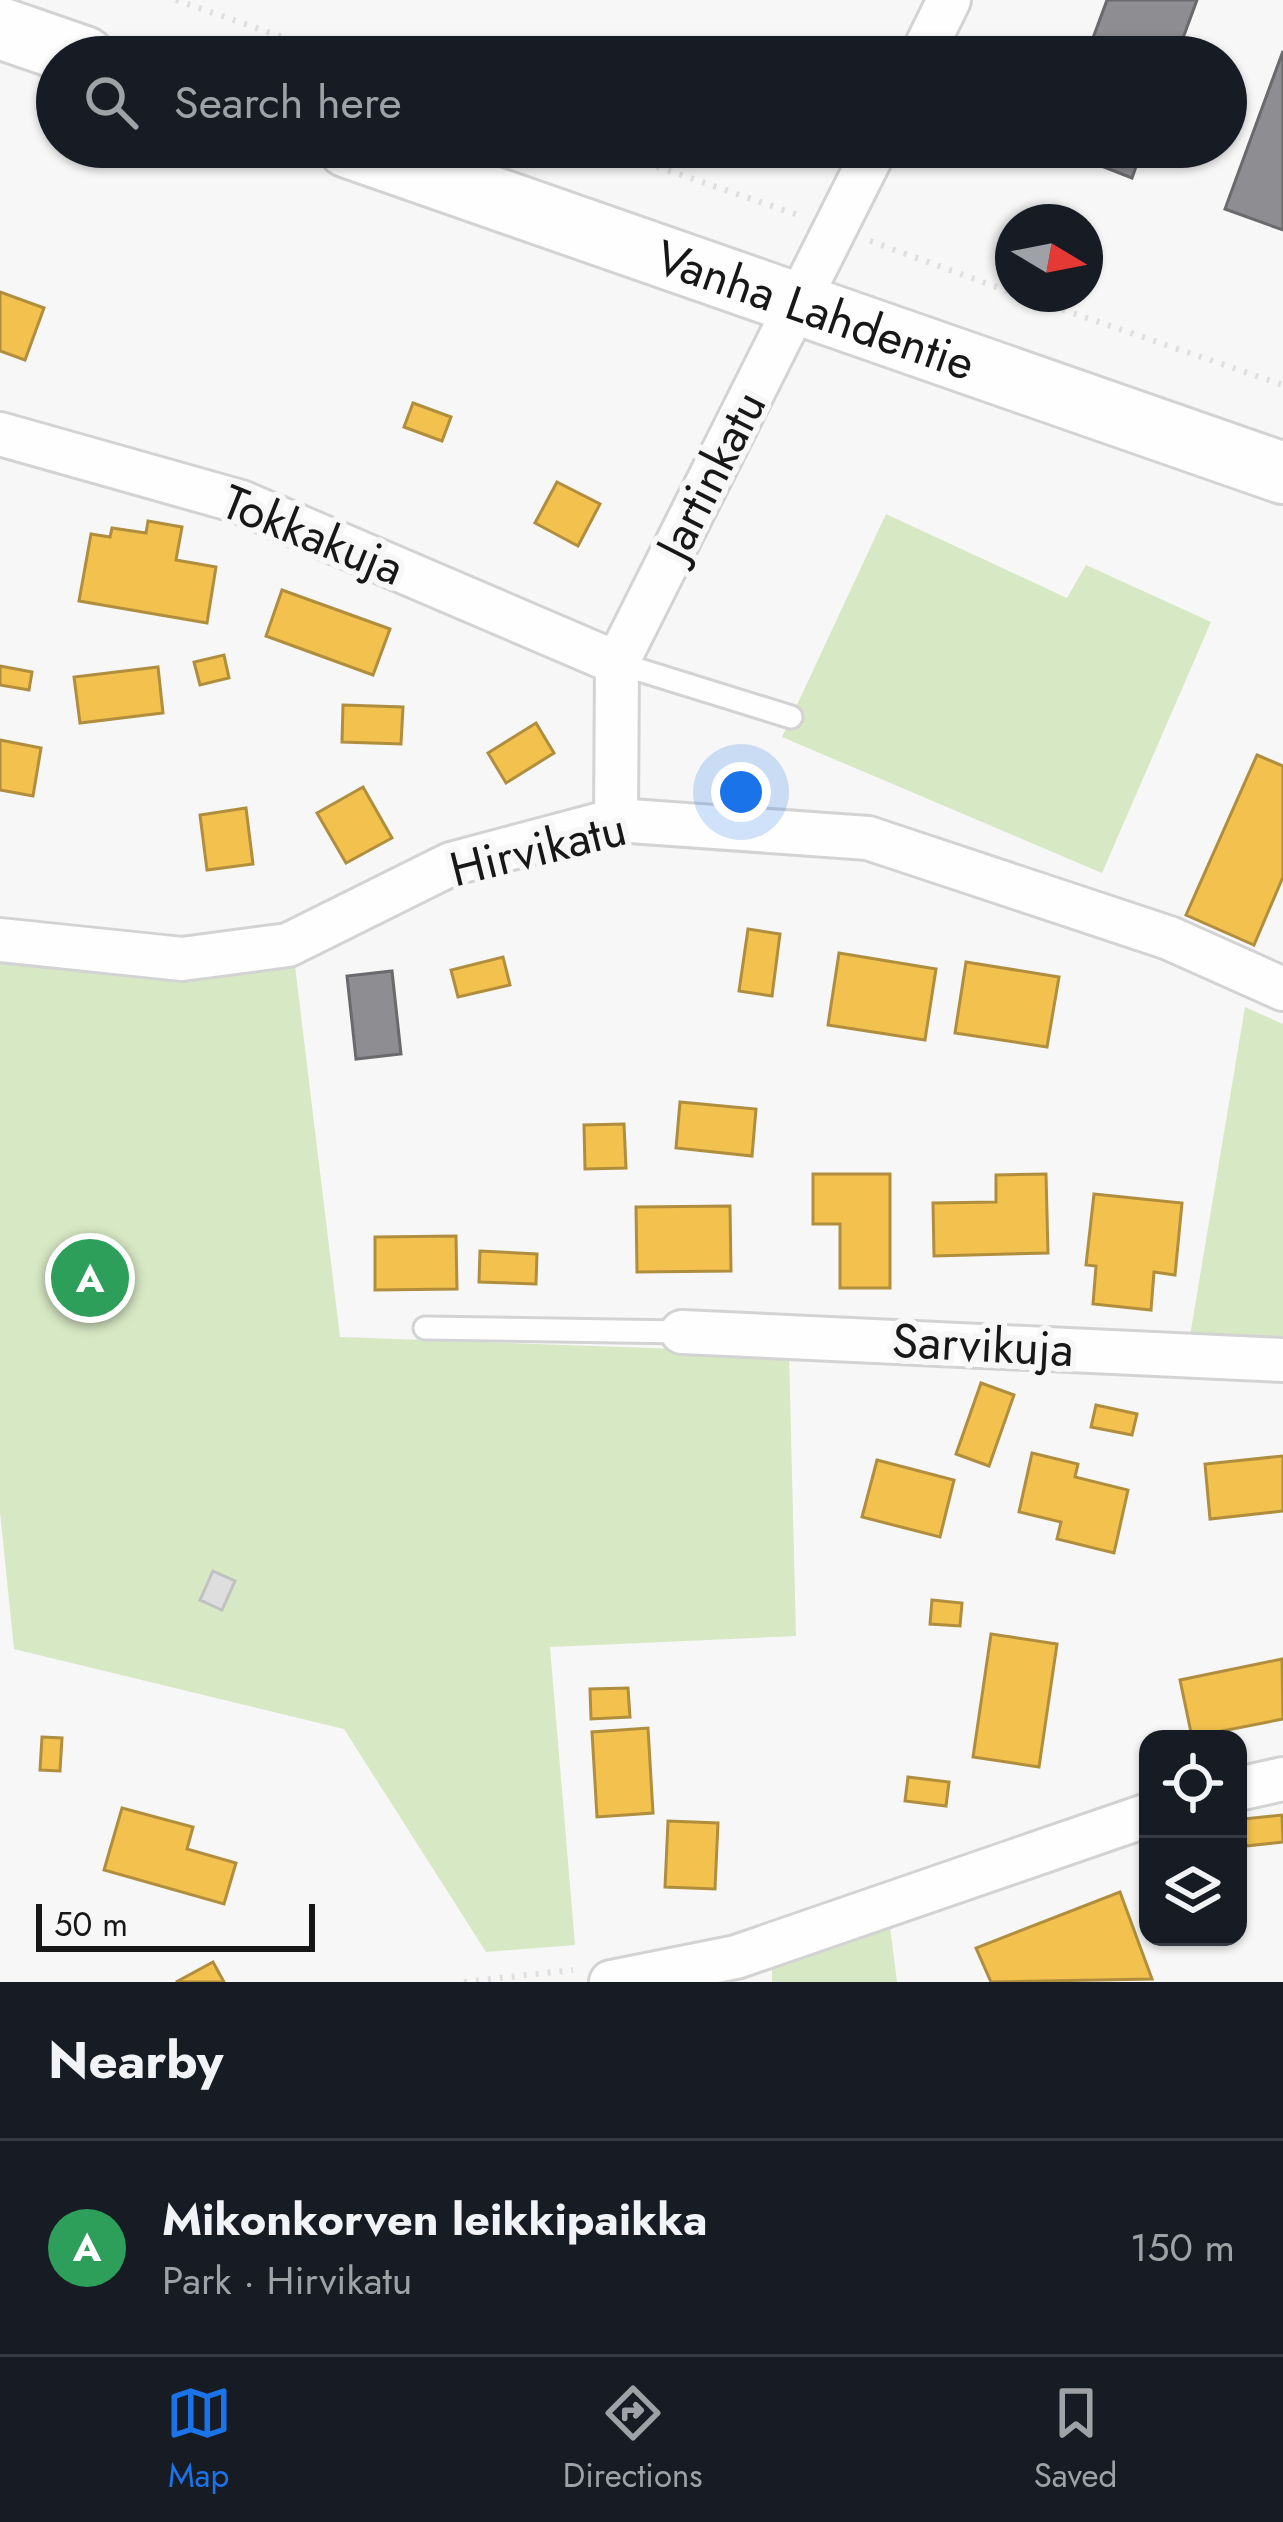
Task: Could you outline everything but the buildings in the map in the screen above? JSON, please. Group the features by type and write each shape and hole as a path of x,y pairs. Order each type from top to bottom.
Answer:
{"main road":[{"path":"0,28 36,40"},
{"name":"Vanha Lahdentie","path":"409,168 1283,473"}],"street":[{"path":"932,36 950,0"},
{"name":"Jartinkatu","path":"616,820 617,663 865,168"},
{"name":"Tokkakuja","path":"0,434 242,502 617,663"},
{"name":"Hirvikatu","path":"0,940 182,959 288,946 451,864 616,820 868,838 1169,938 1283,989"},
{"name":"Sarvikuja","path":"682,1332 1283,1360"},
{"path":"1247,1787 1283,1779"},
{"path":"611,1982 736,1957 1139,1818"}],"lane":[{"path":"617,663 791,717"},
{"path":"425,1328 682,1332"}],"path":[{"path":"176,0 280,36"},
{"path":"1069,312 1283,386"}],"green space":[{"path":"886,514 1067,598 1086,565 1211,622 1102,873 782,737"},
{"path":"0,957 182,977 295,966 340,1337 789,1353 796,1636 550,1647 575,1945 486,1952 344,1729 14,1649 0,1512"},
{"path":"1245,1007 1283,1024 1283,1349 1189,1342"},
{"path":"890,1927 897,1982 772,1982 772,1967"}],"place":[{"name":"Mikonkorven leikkipaikka","path":"90,1278"}]}
